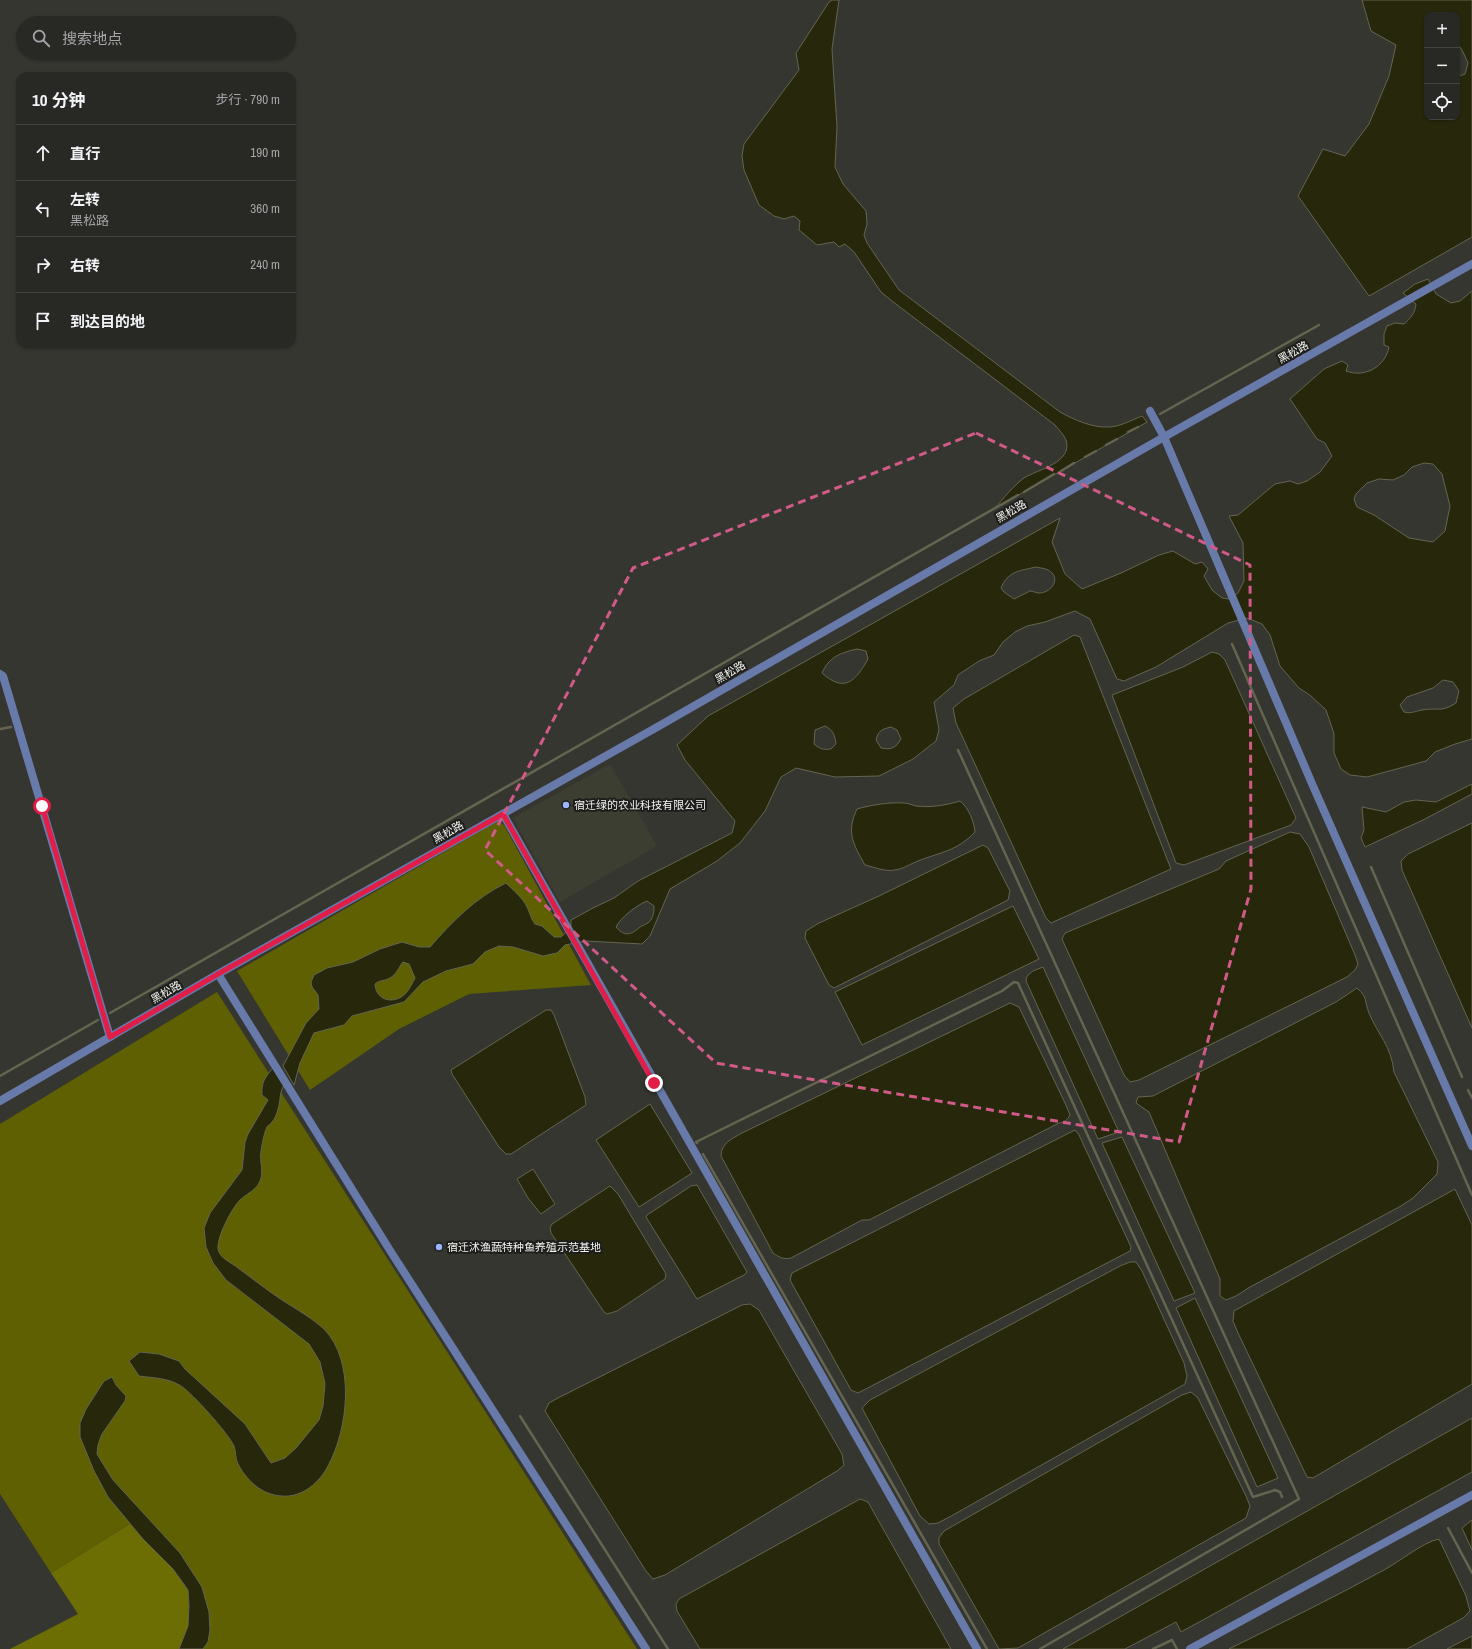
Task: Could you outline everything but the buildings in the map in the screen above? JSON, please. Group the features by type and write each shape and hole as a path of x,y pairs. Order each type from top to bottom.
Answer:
{"street":[{"name":"黑松路","path":"0,1101 218,974 503,814 1164,437 1472,264"},
{"path":"1150,410 1164,437 1314,786 1472,1146"},
{"path":"0,674 3,676 110,1037"},
{"path":"503,814 977,1649"},
{"path":"218,974 391,1252 646,1649"},
{"path":"1190,1649 1472,1495"}],"highlighted area":[{"path":"976,433 1250,565 1251,889 1179,1142 716,1063 485,850 633,568"}],"shaded area":[{"path":"832,0 839,0 832,49 837,127 835,167 843,184 866,211 867,224 864,235 867,243 899,290 1060,412 1084,423 1103,427 1117,426 1142,416 1147,422 994,509 1020,481 1059,460 1067,448 1066,440 1062,434 1055,425 881,292 854,252 845,244 839,247 834,242 817,245 799,230 800,221 794,216 784,219 774,216 759,205 744,170 742,156 744,144 799,70 796,53 829,2"},
{"path":"1362,0 1472,0 1472,237 1369,296 1298,196 1323,149 1345,156 1369,124 1389,76 1396,45 1371,31"},
{"path":"1428,279 1436,294 1451,303 1460,301 1472,291 1472,739 1435,752 1426,761 1367,777 1350,775 1341,769 1334,753 1334,734 1326,710 1311,696 1299,688 1280,666 1270,635 1262,624 1247,618 1228,623 1156,667 1124,681 1117,679 1090,619 1075,611 1045,622 1027,626 1015,632 1003,642 994,655 979,661 958,675 954,685 934,702 939,730 936,741 913,759 879,776 835,777 796,768 781,777 765,811 740,843 717,861 670,889 650,936 642,944 586,941 565,945 557,953 543,956 513,947 499,946 485,952 473,964 446,971 423,982 404,1002 352,1016 344,1025 314,1033 300,1063 294,1085 283,1066 306,1023 319,1009 318,995 312,987 311,982 314,975 327,968 353,962 380,949 402,942 419,947 430,947 474,903 506,883 523,900 535,924 542,926 554,937 561,937 571,928 571,920 614,898 638,881 732,833 735,821 685,760 677,745 708,716 1060,518 1052,542 1065,574 1082,589 1159,555 1173,551 1195,564 1202,562 1208,569 1204,576 1212,590 1222,598 1229,599 1238,593 1244,581 1243,543 1229,516 1238,515 1275,484 1290,481 1298,484 1307,481 1320,472 1332,456 1325,443 1317,439 1290,399 1324,369 1342,361 1348,365 1346,371 1353,373 1367,372 1379,365 1387,354 1389,347 1384,345 1384,334 1387,326 1395,323 1404,324 1414,313 1416,304 1403,293 1415,284","holes":["1424,463 1433,464 1442,474 1450,506 1445,531 1433,542 1409,538 1374,515 1357,507 1354,499 1356,494 1367,483 1379,479 1393,480 1404,475 1412,467","1036,567 1044,568 1052,573 1055,580 1054,584 1051,588 1044,592 1038,593 1030,591 1014,599 1001,588 1007,578 1024,570","857,649 866,651 868,659 859,673 849,682 837,683 822,673 832,659 845,652","1443,680 1453,682 1459,691 1456,703 1447,708 1427,709 1411,713 1404,712 1400,705 1407,697 1433,688","825,726 833,733 836,744 831,749 822,749 814,744 815,730","891,727 897,730 901,739 893,748 881,748 876,740 879,732","647,901 654,906 654,914 651,919 648,923 634,932 628,934 622,933 616,927 618,923 625,915","403,962 409,964 415,978 403,996 398,999 387,1000 379,995 375,984 392,977"]},
{"path":"1074,635 1080,637 1171,869 1051,923 1046,918 956,723 953,708 964,699"},
{"path":"1212,652 1219,654 1225,660 1296,818 1291,825 1184,865 1176,863 1112,695 1183,667"},
{"path":"610,764 657,846 560,902 513,818"},
{"path":"1472,784 1472,794 1423,820 1365,847 1361,838 1364,830 1362,807 1386,812 1404,802 1416,800 1436,802"},
{"path":"960,801 966,807 970,815 974,824 975,832 962,843 904,868 883,870 865,865 852,838 852,824 857,809 886,803 906,803 927,807"},
{"path":"498,821 504,825 591,985 469,994 399,1029 310,1090 237,971"},
{"path":"1472,823 1472,1028 1402,870 1401,861 1408,854"},
{"path":"1290,832 1300,834 1309,847 1355,955 1358,964 1355,970 1347,977 1139,1080 1130,1082 1124,1075 1062,939 1065,933 1219,869 1226,861"},
{"path":"983,845 988,848 1010,891 1008,900 834,988 829,985 805,938 806,931 819,923 879,896"},
{"path":"1013,906 1039,959 862,1045 835,992"},
{"path":"1043,967 1119,1132 1098,1139 1026,981 1027,976 1033,971"},
{"path":"1357,988 1364,997 1369,1013 1390,1054 1394,1072 1438,1162 1437,1174 1413,1198 1401,1206 1236,1296 1226,1300 1220,1296 1220,1279 1149,1112 1136,1103 1138,1097 1153,1096 1336,1002"},
{"path":"217,992 637,1649 179,1649 181,1646 143,1539 130,1524 51,1573 0,1494 0,1124"},
{"path":"1010,1003 1019,1007 1065,1103 1070,1115 1067,1119 869,1220 862,1220 791,1258 782,1258 773,1253 721,1156 721,1152 725,1145 731,1139 742,1133"},
{"path":"546,1010 551,1010 554,1015 585,1097 586,1105 511,1154 506,1154 499,1147 452,1074 451,1070"},
{"path":"273,1068 284,1085 281,1091 276,1116 267,1127 264,1136 261,1155 261,1179 255,1188 240,1200 233,1209 222,1230 218,1243 218,1249 226,1260 324,1329 334,1343 341,1359 345,1377 346,1396 344,1415 335,1451 325,1472 310,1488 303,1492 289,1496 268,1493 256,1486 246,1476 236,1459 235,1448 225,1432 210,1414 186,1390 171,1381 139,1376 129,1361 140,1352 159,1354 179,1361 185,1369 245,1424 271,1463 285,1458 296,1448 319,1420 323,1406 325,1384 320,1362 309,1344 226,1280 213,1263 206,1247 204,1228 210,1213 242,1170 245,1142 248,1134 268,1100 262,1095 262,1087 266,1077"},
{"path":"650,1104 692,1173 639,1207 596,1140"},
{"path":"1075,1130 1079,1135 1131,1247 1130,1251 858,1393 851,1390 790,1280 792,1273"},
{"path":"1122,1137 1195,1293 1174,1301 1102,1143"},
{"path":"533,1169 555,1204 541,1214 528,1198 517,1179"},
{"path":"697,1185 747,1272 744,1275 697,1299 646,1217 691,1186"},
{"path":"610,1186 618,1194 666,1274 665,1279 617,1311 607,1314 604,1312 551,1233 550,1228 552,1224"},
{"path":"1455,1189 1472,1225 1472,1384 1313,1478 1307,1477 1238,1333 1233,1321 1234,1311"},
{"path":"1130,1262 1136,1262 1142,1271 1184,1363 1187,1376 1185,1384 953,1515 938,1523 929,1524 920,1516 862,1408 870,1400"},
{"path":"1195,1298 1278,1478 1257,1487 1176,1308"},
{"path":"750,1304 759,1310 842,1454 844,1465 837,1471 665,1575 653,1579 646,1571 545,1411 549,1403 558,1398 742,1305"},
{"path":"112,1377 116,1385 126,1396 125,1401 102,1434 98,1445 97,1454 113,1480 180,1553 202,1587 209,1612 210,1630 208,1642 203,1649 179,1649 188,1626 188,1590 173,1569 143,1539 108,1497 94,1471 80,1437 80,1423 86,1409 104,1381"},
{"path":"1191,1392 1198,1398 1246,1496 1250,1506 1246,1518 1018,1648 999,1649 939,1544 939,1538 944,1531 1182,1395"},
{"path":"1472,1418 1472,1472 1181,1632 1176,1622 1125,1649 1063,1649"},
{"path":"860,1499 868,1502 951,1649 700,1649 677,1611 676,1604 679,1599"},
{"path":"1472,1520 1472,1550 1462,1528"},
{"path":"130,1524 173,1569 188,1590 188,1626 179,1649 10,1649 78,1614 51,1573"},
{"path":"1439,1539 1466,1596 1470,1611 1463,1618 1407,1649 1229,1649 1346,1590 1384,1570 1426,1544"},
{"path":"1472,1636 1472,1649 1447,1649"}],"waterway":[{"path":"1160,414 1319,325"},
{"path":"1128,432 1138,427"},
{"path":"1106,445 1117,439"},
{"path":"1085,457 1096,451"},
{"path":"1061,471 1074,463"},
{"path":"1024,492 1054,474"},
{"path":"110,1013 1018,495"},
{"path":"1232,644 1472,1195"},
{"path":"0,729 11,727"},
{"path":"958,750 1299,1499 1040,1649"},
{"path":"1371,867 1462,1077"},
{"path":"697,1143 696,1142 1002,991 1014,982 1018,983 1253,1497 1275,1490 1280,1492 1282,1497"},
{"path":"0,1076 98,1020"},
{"path":"1468,1090 1472,1098"},
{"path":"703,1154 987,1649"},
{"path":"520,1416 668,1649"},
{"path":"1448,1528 1472,1573"},
{"path":"1153,1649 1172,1640 1177,1649"}],"place":[{"name":"宿迁绿的农业科技有限公司","path":"566,805"},
{"name":"宿迁沭渔蔬特种鱼养殖示范基地","path":"439,1247"}],"route":[{"path":"42,806 110,1037 218,974 503,814 654,1083"}]}
